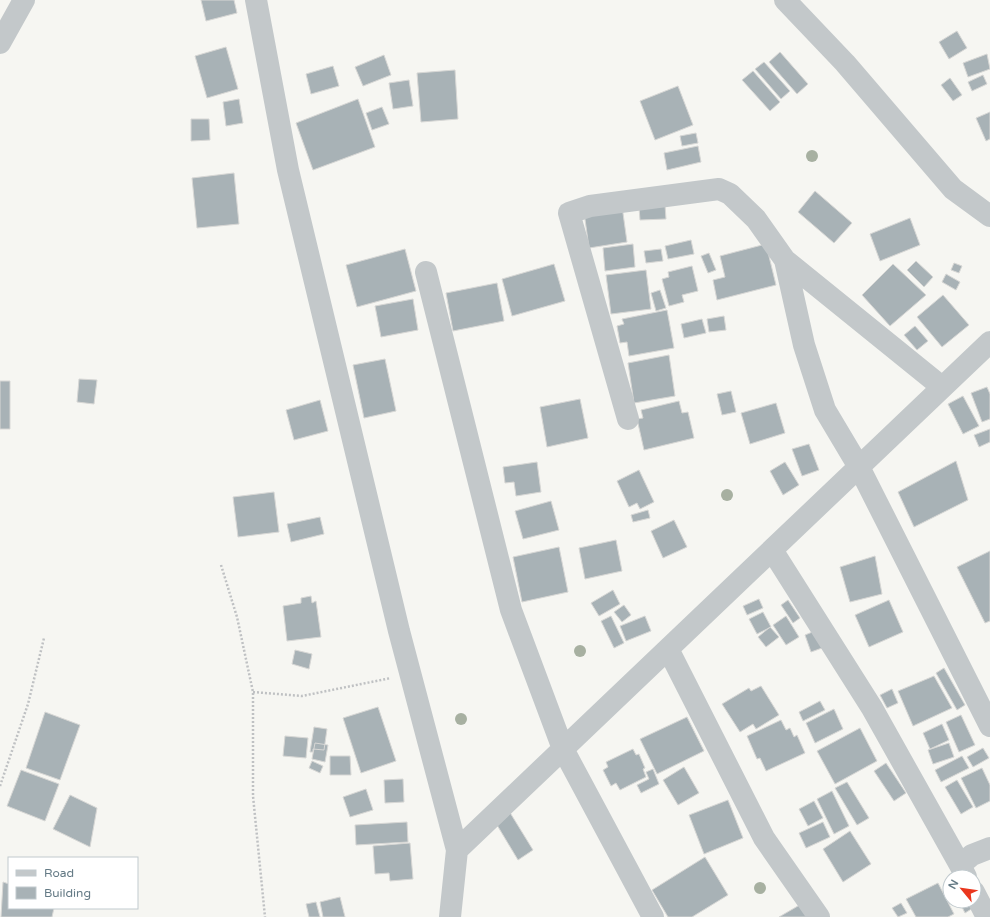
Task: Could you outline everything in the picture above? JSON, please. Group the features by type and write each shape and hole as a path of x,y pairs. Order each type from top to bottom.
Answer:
{"street":[{"path":"0,42 24,0"},
{"path":"256,0 288,170 410,674 457,850 450,917"},
{"path":"786,0 844,63 952,189 990,216"},
{"path":"628,419 569,213 590,206 718,190 730,194 756,219 785,260 942,387"},
{"path":"785,260 804,345 825,410 859,467 990,726"},
{"path":"426,272 511,610 563,749 653,917"},
{"path":"457,850 942,387 990,343"},
{"path":"772,550 872,708 962,869"},
{"path":"668,649 764,838 819,917"},
{"path":"964,869 972,855 990,848"},
{"path":"982,907 987,917"}],"path":[{"path":"221,565 237,617 253,692 254,796 264,917"},
{"path":"0,786 28,704 44,638"},
{"path":"253,692 302,696 410,674"}],"building":[{"path":"201,0 234,0 237,13 206,21"},
{"path":"957,31 967,48 949,59 939,42"},
{"path":"226,47 238,89 207,98 195,56"},
{"path":"780,52 808,84 797,94 769,62"},
{"path":"987,54 990,69 968,77 963,63"},
{"path":"384,55 391,75 363,86 355,67"},
{"path":"764,62 790,91 781,99 755,69"},
{"path":"333,66 339,86 311,94 306,74"},
{"path":"455,70 458,119 421,122 417,73"},
{"path":"753,71 780,102 770,111 742,80"},
{"path":"983,75 987,84 972,91 968,82"},
{"path":"950,78 962,95 953,101 941,85"},
{"path":"409,80 413,106 393,109 389,83"},
{"path":"678,86 693,125 655,140 640,101"},
{"path":"239,99 243,123 226,126 223,102"},
{"path":"358,99 375,147 313,170 296,123"},
{"path":"382,107 389,124 372,130 366,113"},
{"path":"990,112 990,139 986,141 976,118"},
{"path":"191,119 209,119 210,140 191,141"},
{"path":"696,133 698,143 682,146 680,136"},
{"path":"698,146 701,162 667,170 664,153"},
{"path":"234,173 239,224 197,228 192,178"},
{"path":"815,191 852,223 834,243 798,212"},
{"path":"665,205 666,219 640,220 639,207"},
{"path":"622,206 627,242 589,248 584,212"},
{"path":"910,218 920,245 880,261 870,234"},
{"path":"691,240 694,254 668,259 665,246"},
{"path":"633,244 635,267 605,271 603,248"},
{"path":"766,244 776,285 717,300 713,280 725,277 720,256"},
{"path":"405,249 416,291 357,307 346,265"},
{"path":"661,249 663,261 646,263 644,251"},
{"path":"709,253 716,270 708,273 701,256"},
{"path":"916,261 933,277 924,287 907,270"},
{"path":"954,263 962,266 959,273 951,270"},
{"path":"554,264 565,301 512,316 502,279"},
{"path":"893,264 926,295 890,326 862,295"},
{"path":"692,266 698,291 682,295 684,302 669,306 662,279 669,277 668,272"},
{"path":"646,270 651,309 611,314 606,275"},
{"path":"946,274 960,282 956,290 942,282"},
{"path":"497,283 504,321 453,331 446,293"},
{"path":"660,290 666,308 656,311 651,293"},
{"path":"943,295 969,325 942,347 917,317"},
{"path":"413,299 418,330 381,337 375,306"},
{"path":"667,310 674,348 629,356 627,342 620,343 617,326 624,324 622,319"},
{"path":"724,316 726,330 709,332 707,319"},
{"path":"702,319 706,333 684,338 681,324"},
{"path":"915,326 928,341 917,350 904,335"},
{"path":"669,355 675,396 634,403 628,363"},
{"path":"385,359 396,411 364,418 353,365"},
{"path":"79,379 97,380 94,404 77,402"},
{"path":"0,381 10,381 10,429 0,429"},
{"path":"987,387 990,394 990,419 982,422 971,393"},
{"path":"731,391 736,412 722,415 717,394"},
{"path":"963,396 979,426 963,434 948,404"},
{"path":"580,399 588,438 547,447 540,407"},
{"path":"320,400 328,431 294,440 286,410"},
{"path":"679,401 682,413 688,412 694,438 644,450 637,419 643,418 641,410"},
{"path":"776,403 785,433 750,444 741,413"},
{"path":"990,429 990,442 979,447 974,435"},
{"path":"809,444 819,470 802,476 792,449"},
{"path":"956,461 968,500 914,527 898,492"},
{"path":"537,462 541,492 516,496 514,482 505,483 503,467"},
{"path":"785,462 799,485 783,495 770,471"},
{"path":"639,470 654,502 640,509 637,503 629,507 617,481"},
{"path":"274,492 279,532 238,537 233,497"},
{"path":"551,501 559,530 523,539 515,511"},
{"path":"648,510 650,518 633,522 631,515"},
{"path":"320,517 324,534 291,542 287,524"},
{"path":"674,520 687,547 663,558 651,531"},
{"path":"616,540 622,571 585,579 579,548"},
{"path":"559,547 568,592 522,602 513,557"},
{"path":"990,551 990,621 985,623 957,567"},
{"path":"875,556 882,594 850,602 840,567"},
{"path":"613,590 620,604 599,616 591,603"},
{"path":"311,596 312,603 316,601 321,637 287,641 283,606 301,603 301,598"},
{"path":"759,599 763,608 747,615 743,606"},
{"path":"788,600 800,618 793,623 781,605"},
{"path":"889,600 903,632 869,647 855,615"},
{"path":"624,605 631,615 622,622 614,612"},
{"path":"763,612 771,627 757,634 749,619"},
{"path":"611,616 624,643 614,648 601,621"},
{"path":"645,616 651,631 626,641 620,626"},
{"path":"786,616 799,637 786,645 773,625"},
{"path":"770,627 779,637 766,647 758,637"},
{"path":"815,631 822,648 811,652 805,635"},
{"path":"295,650 312,654 309,669 292,664"},
{"path":"944,668 965,705 957,710 936,673"},
{"path":"934,676 952,708 913,726 898,691"},
{"path":"761,686 779,715 756,729 753,724 740,732 722,704 749,688 751,691"},
{"path":"892,689 898,703 887,708 880,695"},
{"path":"820,701 825,710 803,721 799,712"},
{"path":"378,707 396,761 361,773 343,718"},
{"path":"834,709 843,729 815,743 806,723"},
{"path":"45,712 80,725 60,780 26,768"},
{"path":"961,715 975,745 959,752 946,722"},
{"path":"687,717 704,751 657,774 640,739"},
{"path":"781,720 786,730 790,728 794,737 797,735 805,753 766,771 760,758 757,759 747,736"},
{"path":"942,724 949,740 930,749 923,733"},
{"path":"314,727 327,729 324,750 313,749 313,752 310,752"},
{"path":"860,728 877,761 835,784 817,751"},
{"path":"285,736 308,738 306,758 283,756"},
{"path":"315,743 328,745 325,762 312,759"},
{"path":"949,743 954,757 933,764 928,750"},
{"path":"983,748 989,758 973,767 967,757"},
{"path":"633,749 636,755 639,754 645,768 643,769 646,777 620,790 616,783 611,786 603,770 608,767 606,762"},
{"path":"330,756 350,756 351,775 330,775"},
{"path":"962,756 969,768 941,782 935,770"},
{"path":"312,761 323,766 320,773 309,768"},
{"path":"886,763 906,793 894,801 874,771"},
{"path":"684,767 699,793 678,805 663,780"},
{"path":"982,768 990,785 990,801 976,808 961,778"},
{"path":"653,769 659,784 641,793 637,785 649,779 646,772"},
{"path":"21,770 59,784 45,821 7,806"},
{"path":"403,779 404,802 385,803 384,780"},
{"path":"957,780 973,807 961,814 945,787"},
{"path":"847,782 869,818 857,825 835,788"},
{"path":"366,789 373,810 350,817 343,797"},
{"path":"832,791 849,826 834,834 817,799"},
{"path":"70,795 97,808 90,847 53,829"},
{"path":"728,800 743,838 704,854 689,815"},
{"path":"814,801 823,818 808,826 799,809"},
{"path":"509,811 533,850 518,860 494,820"},
{"path":"407,822 408,842 356,845 355,825"},
{"path":"823,822 830,837 806,848 799,833"},
{"path":"850,831 871,864 843,882 823,849"},
{"path":"410,843 413,879 390,881 389,873 375,874 373,846"},
{"path":"705,857 728,895 692,917 668,917 652,890"},
{"path":"3,882 8,884 8,909 54,909 52,917 1,917"},
{"path":"938,883 942,891 942,909 951,909 954,914 948,917 916,917 906,899"},
{"path":"340,897 345,917 323,917 320,902"},
{"path":"316,902 320,917 309,917 306,904"},
{"path":"803,903 812,917 779,917"},
{"path":"901,903 907,913 898,917 892,908"},
{"path":"963,909 971,909 965,913"}]}
